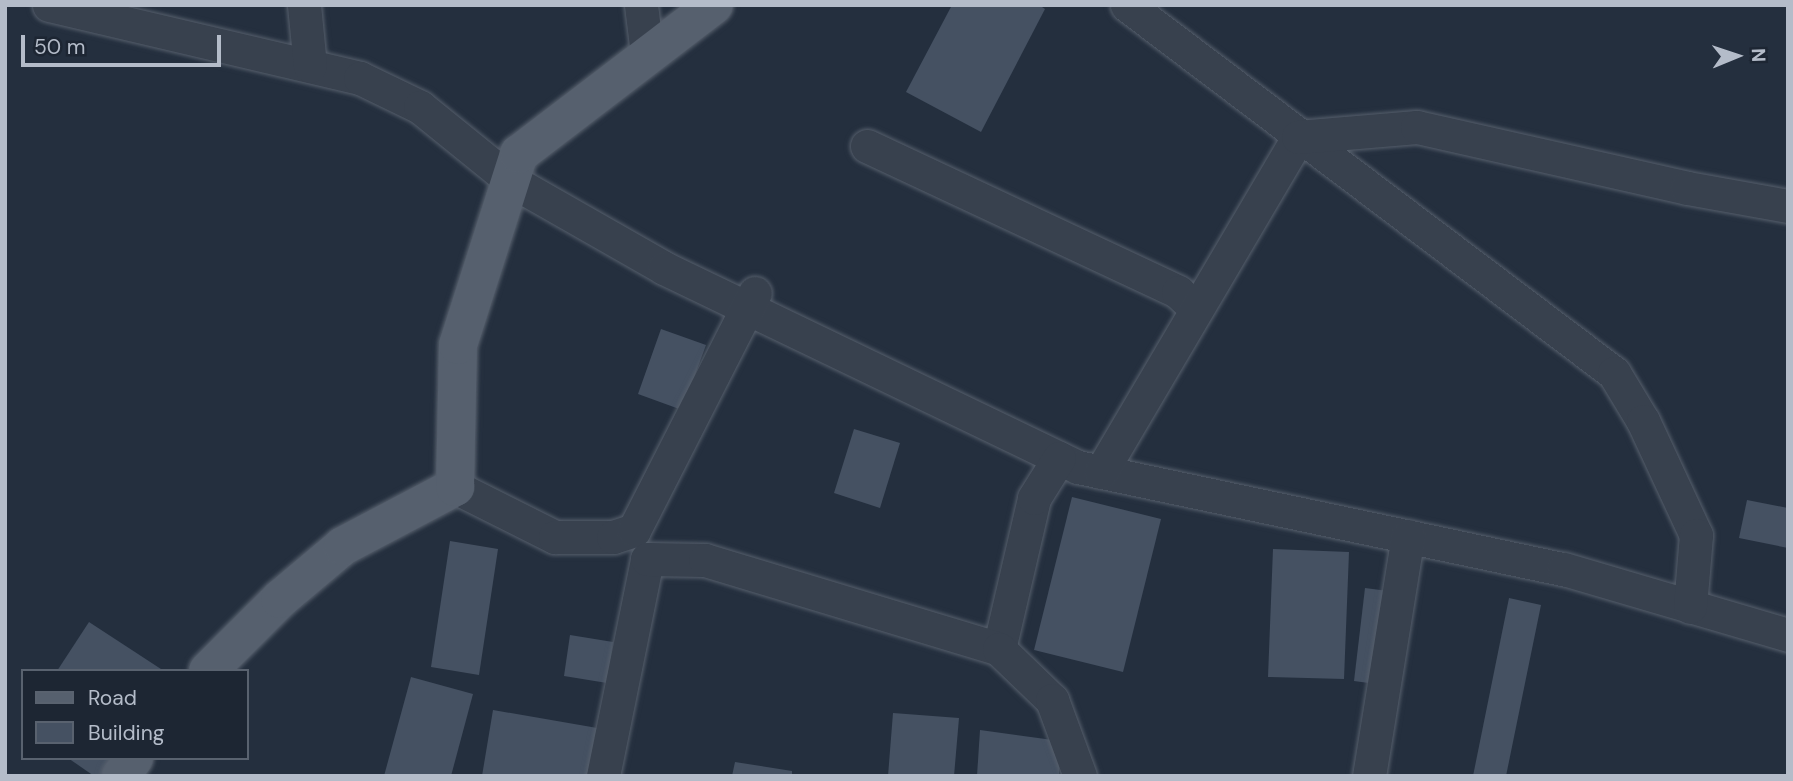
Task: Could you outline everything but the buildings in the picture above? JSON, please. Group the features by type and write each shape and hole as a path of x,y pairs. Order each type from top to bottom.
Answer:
{"main road":[{"path":"210,669 280,598 343,546 455,487 458,345 519,154 714,5"},
{"path":"121,776 133,760"}],"street":[{"path":"49,5 360,78 420,107 510,180 664,268 752,301 1059,458 1101,472 1564,569 1788,635"},
{"path":"304,5 310,66"},
{"path":"641,5 647,54"},
{"path":"1127,5 1614,373 1643,421 1696,535 1690,607"},
{"path":"1298,136 1417,127 1687,188 1788,206"},
{"path":"1101,472 1298,136"},
{"path":"867,146 1178,292 1196,309"},
{"path":"455,487 555,537 613,537 635,530 752,301"},
{"path":"999,649 1034,498 1059,458"},
{"path":"603,776 646,562 635,530"},
{"path":"1369,776 1408,536"},
{"path":"646,562 647,559 705,560 999,649 1052,700 1080,776"}]}
